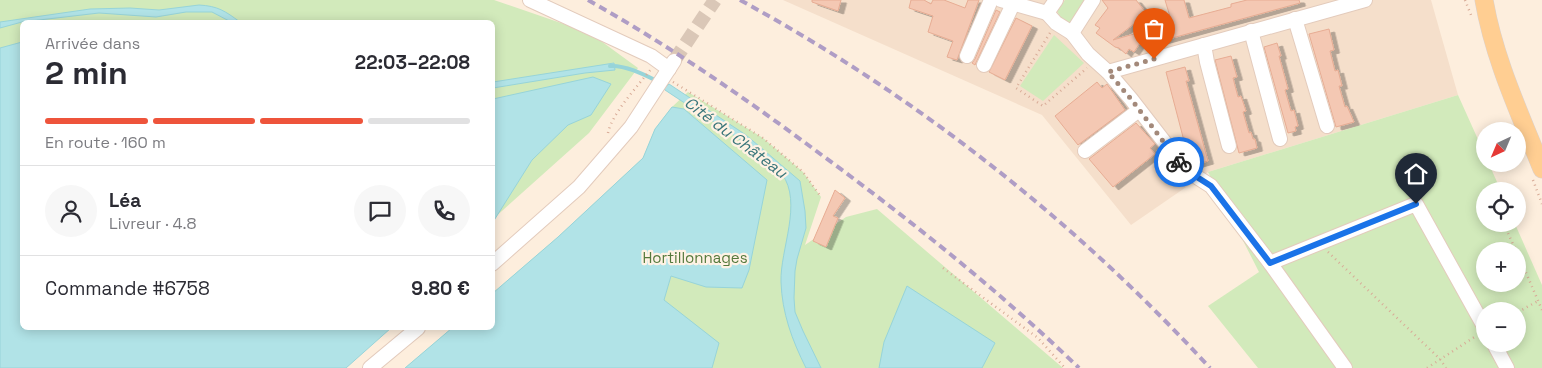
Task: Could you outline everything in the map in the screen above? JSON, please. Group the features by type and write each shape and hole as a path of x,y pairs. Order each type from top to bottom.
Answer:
{"main road":[{"path":"1484,0 1492,38 1500,62 1542,169"}],"street":[{"path":"495,261 579,186 631,127 669,69 651,56 530,0"},
{"path":"967,56 991,0"},
{"path":"1051,18 1056,0"},
{"path":"1072,32 1093,0"},
{"path":"1108,72 1365,0"},
{"path":"984,65 1007,2 1051,18 1072,32 1081,47 1108,72 1186,170 1211,186 1270,263 1346,368"},
{"path":"1295,20 1327,126"},
{"path":"1251,32 1280,139"},
{"path":"1204,45 1229,146"},
{"path":"1085,152 1139,110"},
{"path":"1270,263 1416,204 1476,321"},
{"path":"370,368 416,330"},
{"path":"1498,352 1507,368"}],"path":[{"path":"1051,18 1016,88 1043,106 1095,61"},
{"path":"608,135 609,128 625,102 654,65"},
{"path":"669,69 763,138 803,172 821,197"},
{"path":"1319,244 1440,359 1446,368"},
{"path":"943,268 1038,338 1065,368"},
{"path":"1526,274 1542,310"},
{"path":"1526,308 1538,301"},
{"path":"1427,368 1476,334"}],"shaded area":[{"path":"783,0 1431,0 1458,95 1208,172 1131,225 1042,115"}],"green space":[{"path":"0,0 494,0 590,33 638,68 589,133 495,217 495,20 20,20 21,330 0,368"},
{"path":"1065,0 1085,0 1069,24 1061,18 1057,11"},
{"path":"1054,35 1084,63 1043,101 1020,86"},
{"name":"Hortillonnages","path":"688,92 763,138 803,172 821,197 805,245 846,217 877,209 1063,368 405,368 450,330 495,330 495,291 558,237 643,158 655,129 672,107"},
{"path":"1458,95 1476,135 1476,172 1493,172 1497,182 1476,182 1476,232 1519,232 1523,242 1476,242 1476,292 1526,292 1526,249 1542,285 1542,368 1258,368 1208,306 1259,272 1208,172"}],"water":[{"path":"199,5 221,10 237,20 227,20 212,12 186,12 156,17 99,13 39,20 20,20 20,23 0,28 0,22 90,9 130,8 159,10"},
{"path":"20,43 20,330 389,330 346,368 0,368 0,48"},
{"path":"614,63 615,70 495,88 495,82"},
{"path":"593,77 611,84 591,115 568,125 532,160 495,219 495,99"},
{"path":"669,84 746,135 800,181 806,228 795,271 795,312 821,368 806,368 792,337 783,305 781,282 791,212 791,198 782,174 741,140 665,90"},
{"path":"672,107 684,109 767,180 749,270 742,288 706,287 671,276 664,300 719,343 712,368 405,368 450,330 495,330 495,291 558,237 643,158 655,129"},
{"path":"907,286 995,343 982,368 879,368 884,342"}],"building":[{"path":"812,0 841,0 838,11 812,2"},
{"path":"911,0 924,0 931,4 933,0 944,0 965,8 968,0 979,0 957,60 947,57 953,41 928,32 933,16 909,8"},
{"path":"1102,0 1136,0 1147,14 1113,40 1172,23 1165,0 1184,0 1189,18 1231,7 1231,4 1247,0 1299,0 1300,3 1154,43 1153,40 1140,43 1134,52 1129,49 1126,54 1096,33 1100,28 1095,25 1108,8"},
{"path":"996,10 1000,12 975,65 972,63"},
{"path":"1016,18 1032,26 1005,80 989,72"},
{"path":"1329,29 1334,50 1330,51 1335,71 1338,70 1342,86 1339,86 1345,107 1347,106 1354,122 1336,127 1309,34"},
{"path":"1277,43 1288,89 1285,90 1291,111 1294,110 1298,126 1295,127 1296,131 1288,133 1264,47"},
{"path":"1231,56 1237,77 1233,78 1238,97 1241,96 1246,111 1243,112 1249,133 1251,132 1253,139 1255,139 1257,148 1239,153 1215,60"},
{"path":"1185,67 1189,81 1186,81 1208,161 1194,165 1189,160 1166,72"},
{"path":"1097,82 1102,88 1107,84 1125,110 1078,145 1055,116"},
{"path":"1136,123 1155,144 1150,148 1155,154 1113,187 1089,159"},
{"path":"835,190 845,198 833,216 838,218 826,247 813,241"}],"waterway":[{"name":"Cité du Château","path":"610,66 628,68 655,80"}],"tunnel":[{"path":"674,61 715,0"}],"railway":[{"path":"588,0 708,74 857,181 987,284 1079,368"},
{"path":"740,0 805,37 869,77 990,164 1104,262 1210,368"}],"way so far":[{"path":"1154,59 1108,72 1179,162"}],"route":[{"path":"1179,162 1186,170 1211,186 1270,263 1416,204"}]}
